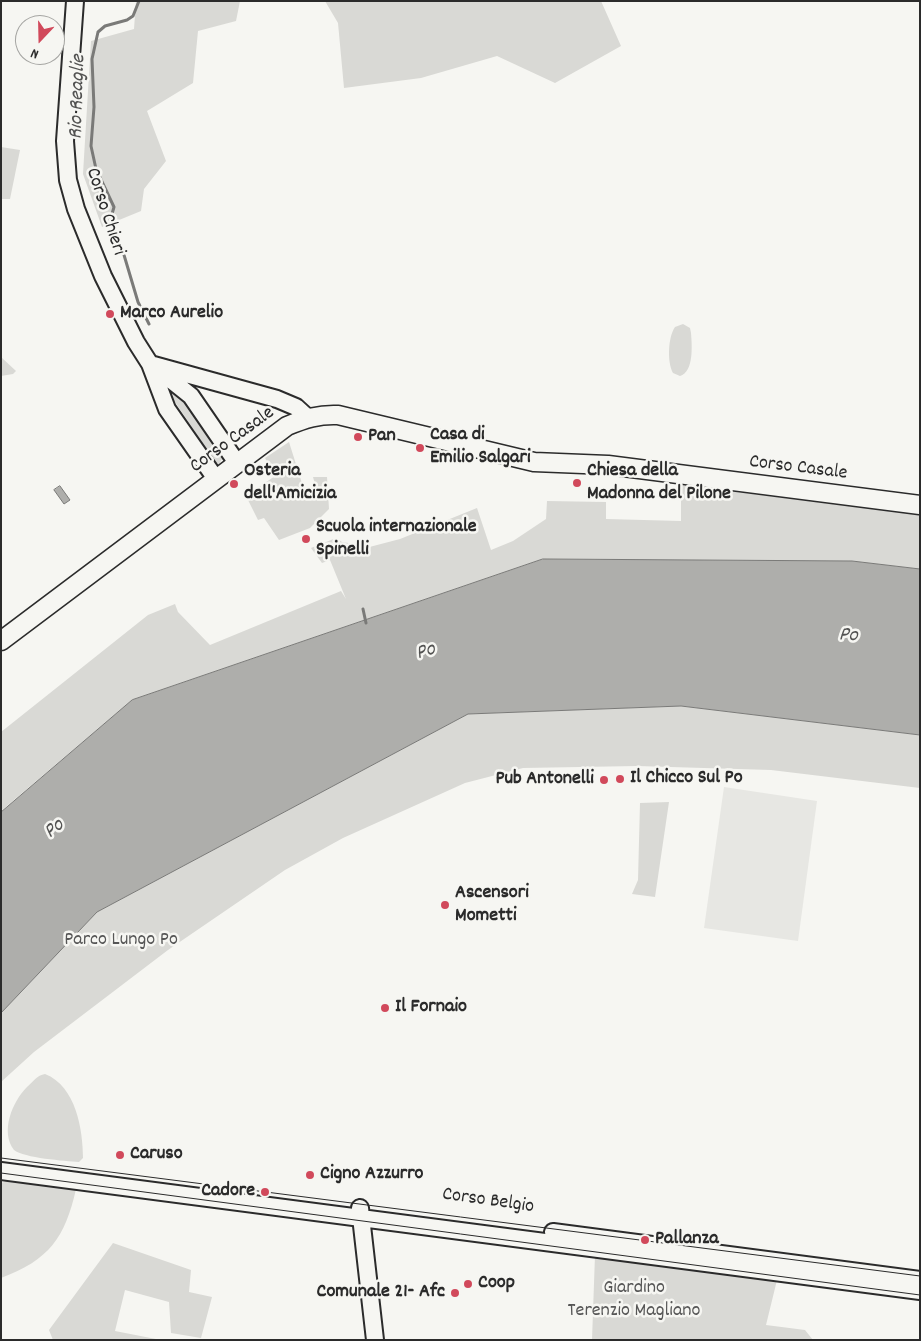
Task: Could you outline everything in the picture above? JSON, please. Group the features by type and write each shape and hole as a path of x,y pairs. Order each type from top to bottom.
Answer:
{"main road":[{"name":"Corso Chieri","path":"75,1 66,141 68,180 76,209 102,276 136,342 150,364"},
{"path":"150,364 193,378 277,399 296,407 308,418"},
{"path":"150,364 191,396 237,463"},
{"path":"150,364 168,409 216,479"},
{"path":"193,378 196,402"},
{"name":"Corso Casale","path":"1,641 112,560 287,426 308,418 338,415 534,462 608,465 920,505"},
{"name":"Corso Belgio","path":"1,1161 360,1212"},
{"name":"Corso Belgio","path":"1,1171 360,1212 916,1282 920,1305"},
{"path":"360,1212 375,1340"}],"shaded area":[{"path":"724,787 817,801 798,941 704,928"}],"green space":[{"path":"136,1 240,1 236,21 198,31 193,83 147,111 166,161 144,189 141,211 102,227 83,174 91,41 134,29"},
{"path":"325,1 601,1 621,46 555,83 497,56 421,78 344,88 338,23"},
{"path":"1,147 20,150 10,199 1,199"},
{"path":"683,324 690,328 692,351 688,369 680,376 673,373 669,350 675,327"},
{"path":"1,357 16,371 13,374 1,376"},
{"path":"174,391 177,392 222,459 219,464 216,463 171,396"},
{"path":"289,442 306,496 317,491 313,477 327,477 329,509 310,528 279,540 264,518 258,520 246,496 275,476 265,458"},
{"path":"681,485 920,515 920,569 852,561 543,559 132,700 1,811 1,732 148,615 175,604 178,612 210,645 341,591 346,599 330,560 322,563 311,548 336,538 342,542 355,544 358,550 400,539 477,508 491,550 513,541 546,519 547,501 606,502 606,519 681,521"},
{"name":"Parco Lungo Po","path":"681,706 920,735 920,788 771,770 637,766 523,768 465,783 343,838 285,870 168,950 34,1052 1,1082 1,1013 97,912 468,714"},
{"path":"669,802 655,897 632,894 638,880 640,803"},
{"path":"45,1074 56,1080 64,1088 76,1110 83,1147 83,1158 79,1162 26,1155 14,1150 10,1143 8,1126 17,1101 35,1079"},
{"path":"16,1178 76,1189 66,1221 52,1245 43,1255 31,1263 1,1278 1,1183"},
{"path":"113,1243 191,1270 189,1292 212,1297 201,1338 171,1333 169,1302 125,1290 115,1331 161,1340 53,1340 49,1330"},
{"name":"Giardino Terenzio Magliano","path":"595,1255 777,1280 766,1325 805,1330 813,1340 592,1340"}],"water":[{"path":"60,486 70,500 64,504 54,490"},
{"name":"Po","path":"543,559 852,561 920,569 920,735 681,706 468,714 97,912 1,1013 1,812 132,700"}],"waterway":[{"name":"Rio Reaglie","path":"139,1 133,16 127,20 105,26 98,32 92,59 94,107 91,146 96,169 114,207 110,221 112,235 124,255 138,302 149,324"},
{"name":"Rio Reaglie","path":"363,609 366,623"}],"tram line":[{"path":"1,1158 920,1276"},
{"path":"1,1173 920,1295"}],"place":[{"name":"Marco Aurelio","path":"110,314"},
{"name":"Pan","path":"358,437"},
{"name":"Casa di Emilio Salgari","path":"420,448"},
{"name":"Chiesa della Madonna del Pilone","path":"577,483"},
{"name":"Osteria dell'Amicizia","path":"234,484"},
{"name":"Scuola internazionale Spinelli","path":"306,539"},
{"name":"Il Chicco Sul Po","path":"620,779"},
{"name":"Pub Antonelli","path":"604,780"},
{"name":"Ascensori Mometti","path":"445,905"},
{"name":"Il Fornaio","path":"385,1008"},
{"name":"Caruso","path":"120,1155"},
{"name":"Cigno Azzurro","path":"310,1175"},
{"name":"Cadore","path":"265,1192"},
{"name":"Pallanza","path":"645,1240"},
{"name":"Coop","path":"468,1284"},
{"name":"Comunale 21- Afc","path":"455,1293"}]}
